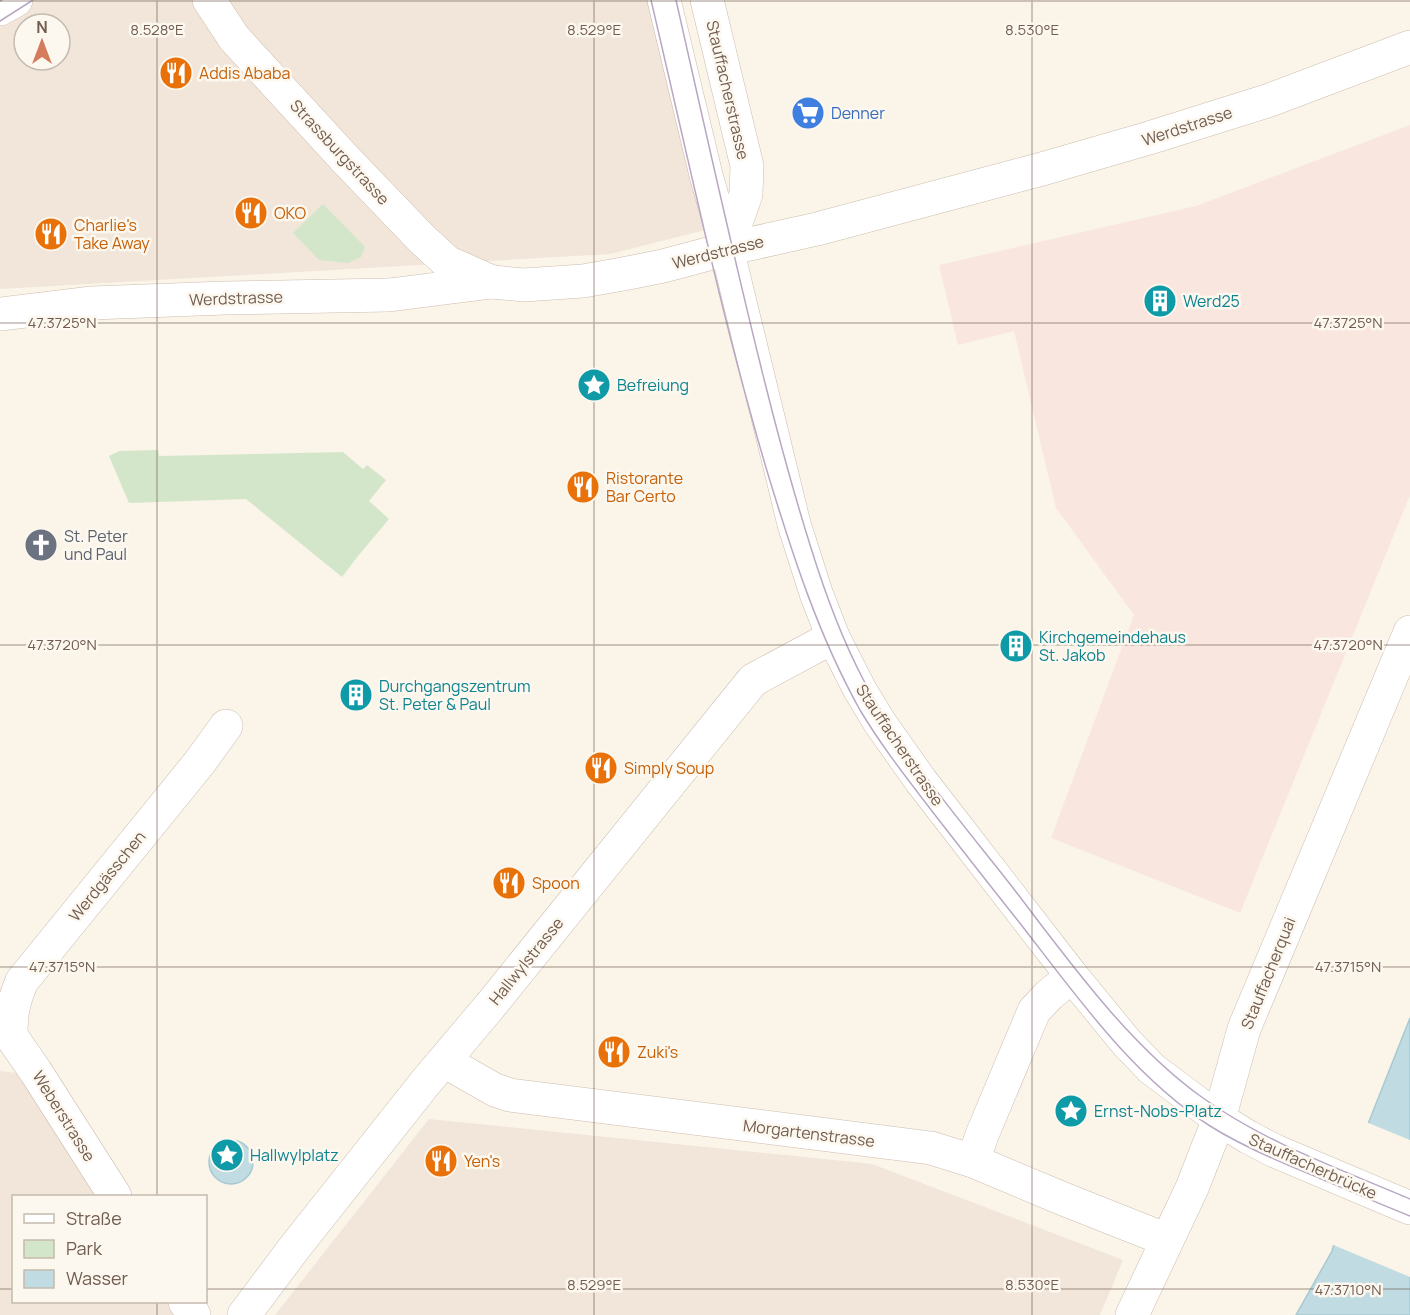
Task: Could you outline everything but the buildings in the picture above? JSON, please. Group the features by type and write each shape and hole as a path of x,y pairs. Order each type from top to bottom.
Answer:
{"street":[{"path":"0,9 16,0"},
{"name":"Strassburgstrasse","path":"209,0 234,38 422,239 447,262 492,282"},
{"name":"Stauffacherstrasse","path":"664,0 794,524 833,637 860,690 907,762 1072,976 1127,1043 1152,1069 1219,1119"},
{"name":"Stauffacherstrasse","path":"707,0 747,166 746,194 727,249"},
{"name":"Werdstrasse","path":"0,314 92,303 389,295 492,282 524,285 584,281 663,266 960,192 1149,138 1270,100 1410,46"},
{"name":"Stauffacherquai","path":"1132,1315 1191,1188 1219,1119 1244,1029 1410,632"},
{"name":"Hallwylstrasse","path":"244,1315 295,1247 444,1061 753,680 833,637"},
{"name":"Werdgässchen","path":"6,1036 14,1001 22,981 200,762 226,726"},
{"path":"973,1161 1034,1011 1072,976"},
{"name":"Weberstrasse","path":"6,1036 36,1072 114,1195"},
{"name":"Morgartenstrasse","path":"444,1061 495,1090 510,1095 931,1148 973,1161 1167,1240"},
{"name":"Stauffacherbrücke","path":"1219,1119 1248,1137 1301,1162 1410,1208"}],"shaded area":[{"path":"0,0 662,0 717,227 610,254 0,289"},
{"path":"1410,125 1410,495 1240,913 1051,838 1134,615 1056,508 1014,331 958,345 939,265 1196,206"},
{"path":"0,1071 17,1073 97,1195 12,1195 12,1303 167,1303 174,1315 0,1315"},
{"path":"429,1119 872,1164 1123,1260 1100,1315 275,1315"}],"green space":[{"path":"323,204 365,247 361,257 348,263 319,260 293,233"},
{"path":"158,450 159,456 343,452 363,469 367,465 386,480 369,501 389,519 342,577 246,499 129,503 109,456 119,451"}],"water":[{"path":"1410,1018 1410,1315 1296,1315 1332,1251 1368,1124"},
{"path":"231,1140 240,1141 247,1146 252,1153 252,1171 247,1178 240,1183 231,1184 222,1183 215,1178 210,1171 209,1162 210,1153 215,1146 222,1141"}],"pier":[{"path":"1366,1122 1410,1140 1410,1277 1331,1244"}],"tram line":[{"path":"0,21 33,0"},
{"path":"651,0 720,295 767,471 796,563 819,623 845,682 868,724 915,789 1084,1005 1106,1032 1155,1083 1181,1106 1235,1140 1260,1153 1410,1216"},
{"path":"676,0 742,288 793,487 816,565 834,615 855,663 878,706 913,759 1099,999 1175,1077 1252,1129 1410,1199"}],"place":[{"name":"Addis Ababa","path":"176,73"},
{"name":"Denner","path":"808,113"},
{"name":"OKO","path":"251,213"},
{"name":"Charlie's Take Away","path":"51,234"},
{"name":"Werd25","path":"1160,301"},
{"name":"Befreiung","path":"594,385"},
{"name":"Ristorante Bar Certo","path":"583,487"},
{"name":"St. Peter und Paul","path":"41,545"},
{"name":"Kirchgemeindehaus St. Jakob","path":"1016,646"},
{"name":"Durchgangszentrum St. Peter & Paul","path":"356,695"},
{"name":"Simply Soup","path":"601,768"},
{"name":"Spoon","path":"509,883"},
{"name":"Zuki's","path":"614,1052"},
{"name":"Ernst-Nobs-Platz","path":"1071,1111"},
{"name":"Hallwylplatz","path":"227,1155"},
{"name":"Yen's","path":"441,1161"}]}
